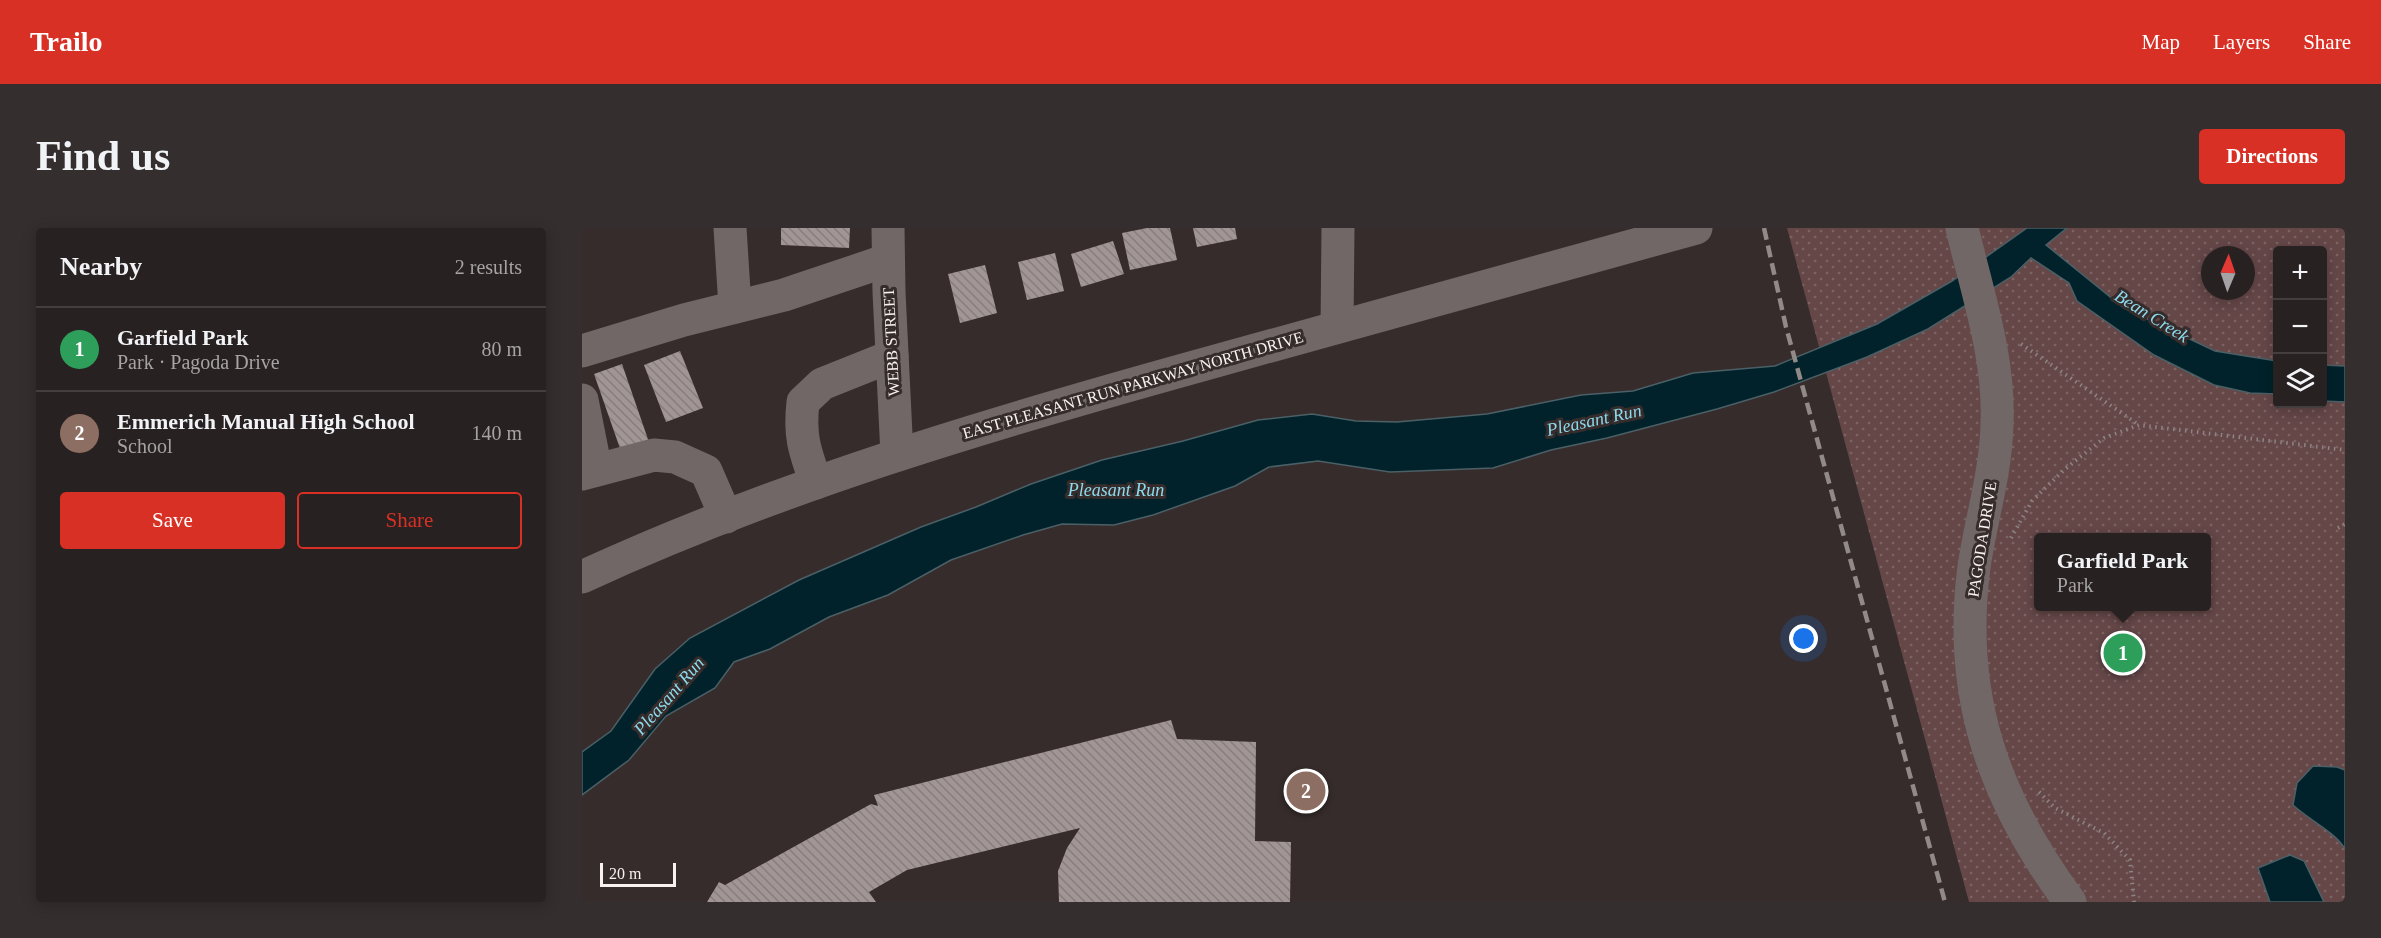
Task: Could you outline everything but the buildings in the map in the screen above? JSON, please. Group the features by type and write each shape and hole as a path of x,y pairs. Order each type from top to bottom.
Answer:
{"street":[{"path":"730,228 735,307"},
{"path":"1336,327 1338,228"},
{"name":"PAGODA DRIVE","path":"1962,228 1994,362 1997,434 1990,488 1974,567 1970,614 1974,687 1991,757 2009,804 2032,848 2070,902"},
{"name":"EAST PLEASANT RUN PARKWAY NORTH DRIVE","path":"582,577 726,517 816,483 1032,412 1690,229"},
{"path":"582,351 783,295 888,244"},
{"name":"WEBB STREET","path":"888,244 897,455"},
{"path":"816,483 800,427 803,402 822,384 892,356"},
{"path":"582,400 589,472 654,455 675,457 706,471 726,517"}],"path":[{"path":"2021,344 2139,425"},
{"path":"2009,541 2032,501 2065,469 2104,438 2139,425 2345,450"},
{"path":"2338,528 2345,524"},
{"path":"2031,784 2055,808 2104,833 2130,860 2134,902"}],"shaded area":[{"path":"1787,228 2345,228 2345,902 1969,902"}],"water":[{"name":"Pleasant Run","path":"2027,228 2067,228 2046,245 2124,308 2215,351 2273,360 2273,394 2250,393 2214,385 2154,355 2077,301 2069,283 2031,258 2011,277 1928,329 1867,357 1774,392 1717,409 1551,450 1493,468 1390,472 1318,461 1269,467 1235,486 1153,515 1114,525 1062,524 951,560 888,595 829,617 770,649 734,662 715,688 666,716 629,760 582,795 582,752 611,731 655,669 690,638 799,580 921,527 1031,484 1102,460 1258,420 1312,414 1356,421 1397,422 1487,414 1581,395 1633,391 1693,373 1775,366 1877,324 1952,281"},
{"path":"2327,365 2345,366 2345,402 2327,401"},
{"path":"2313,766 2337,767 2345,770 2345,849 2335,837 2293,805 2297,783"},
{"path":"2290,855 2304,861 2324,902 2270,902 2258,868"}],"railway":[{"path":"1764,228 1786,327 1945,902"}],"place":[{"name":"Garfield Park","path":"2123,653"},
{"name":"Emmerich Manual High School","path":"1306,791"}],"water label":[{"name":"Bean Creek","path":"2152,316"}]}
